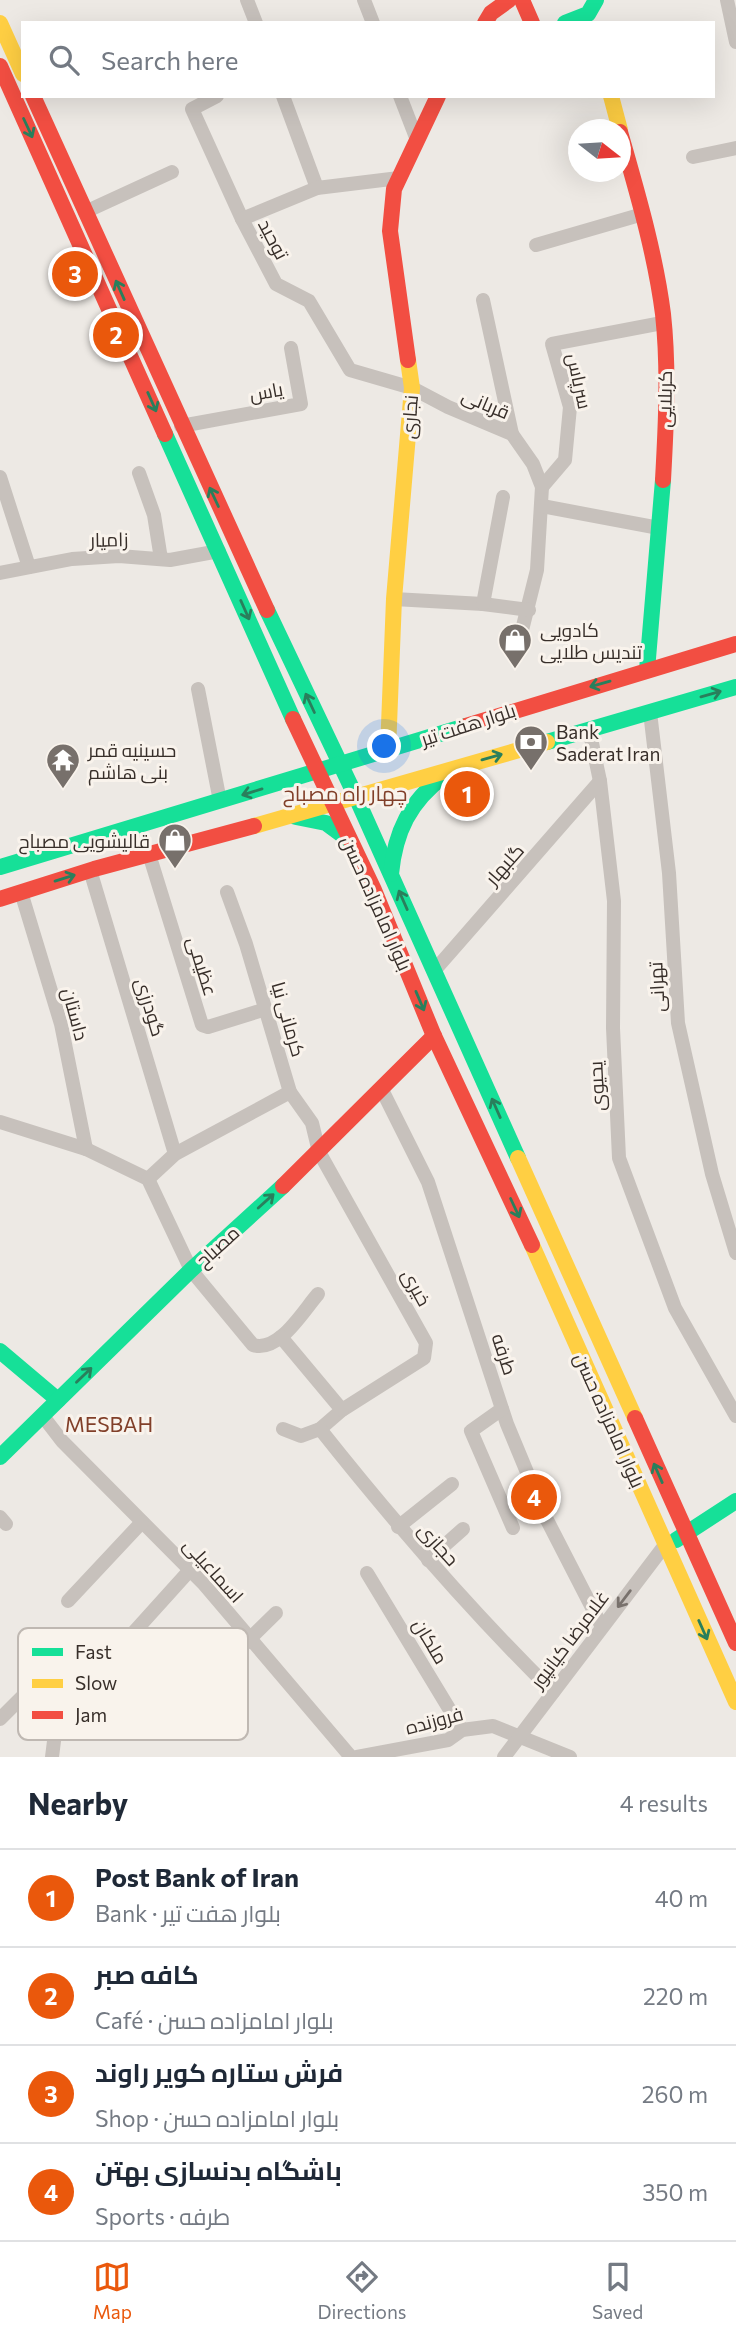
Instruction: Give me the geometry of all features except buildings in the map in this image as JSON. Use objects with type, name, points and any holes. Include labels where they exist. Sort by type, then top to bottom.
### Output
[{"type":"main road","points":[[486,21],[491,13],[509,0]]},
{"type":"main road","points":[[522,0],[531,21]]},
{"type":"main road","points":[[570,21],[592,12]]},
{"type":"main road","points":[[0,23],[21,70]]},
{"type":"main road","name":"بلوار امامزاده حسن","points":[[0,66],[144,364],[181,426],[356,797],[736,1643]]},
{"type":"main road","name":"بلوار امامزاده حسن","points":[[34,98],[85,212],[219,551],[331,806],[374,890],[435,1036],[548,1278],[736,1702]]},
{"type":"main road","name":"نجاری","points":[[388,750],[394,599],[412,388],[390,231],[394,190],[437,98]]},
{"type":"main road","name":"کربلایی","points":[[612,98],[617,119]]},
{"type":"main road","name":"کربلایی","points":[[631,171],[643,214],[665,344],[659,528],[647,670]]},
{"type":"main road","name":"بلوار هفت تیر","points":[[0,867],[736,644]]},
{"type":"main road","name":"بلوار هفت تیر","points":[[0,899],[90,870],[331,806],[736,687]]},
{"type":"main road","points":[[391,874],[392,849],[407,811],[418,795],[459,767]]},
{"type":"main road","points":[[291,816],[326,823],[349,840]]},
{"type":"main road","name":"مصباح","points":[[0,1457],[191,1270],[319,1152],[435,1036]]},
{"type":"main road","points":[[0,1351],[58,1400]]},
{"type":"main road","points":[[665,1545],[686,1535],[736,1501]]},
{"type":"street","points":[[247,0],[255,21]]},
{"type":"street","points":[[365,0],[372,21]]},
{"type":"street","points":[[727,0],[736,42]]},
{"type":"street","name":"توحید","points":[[213,98],[192,109],[242,219],[276,284],[309,301],[350,370],[412,388]]},
{"type":"street","points":[[284,98],[317,188]]},
{"type":"street","points":[[401,98],[417,140]]},
{"type":"street","points":[[693,157],[736,148]]},
{"type":"street","points":[[85,212],[172,172]]},
{"type":"street","points":[[242,219],[317,188],[399,178]]},
{"type":"street","points":[[536,245],[643,214]]},
{"type":"street","points":[[483,300],[512,434]]},
{"type":"street","name":"سرپاس","points":[[542,487],[565,460],[570,407],[552,344],[662,323]]},
{"type":"street","name":"یاس","points":[[181,426],[301,404],[290,348]]},
{"type":"street","name":"قربانی","points":[[412,388],[448,407],[512,434],[533,464],[542,487],[537,570],[516,653]]},
{"type":"street","points":[[139,473],[154,515],[161,559]]},
{"type":"street","points":[[0,477],[29,568]]},
{"type":"street","points":[[483,604],[503,497]]},
{"type":"street","points":[[542,506],[659,528]]},
{"type":"street","name":"زامیار","points":[[0,573],[72,559],[161,559],[219,551]]},
{"type":"street","points":[[394,599],[483,604],[529,610]]},
{"type":"street","points":[[198,689],[220,801]]},
{"type":"street","name":"تهرانی","points":[[650,712],[669,873],[678,1023],[712,1174],[736,1253]]},
{"type":"street","name":"یحیوی","points":[[589,729],[600,781],[614,901],[612,1028],[619,1158],[676,1308],[736,1416]]},
{"type":"street","name":"گلبهار","points":[[435,971],[600,781]]},
{"type":"street","name":"عظیمی","points":[[149,854],[202,1025],[208,1027],[266,1009]]},
{"type":"street","name":"گودرزی","points":[[90,870],[175,1154]]},
{"type":"street","name":"داستان","points":[[21,892],[61,1024],[86,1149]]},
{"type":"street","name":"کرمانی نیا","points":[[226,892],[266,1009],[290,1092],[312,1123],[319,1152]]},
{"type":"street","name":"طرفه","points":[[381,1088],[428,1182],[502,1409],[546,1517],[602,1627]]},
{"type":"street","points":[[148,1179],[175,1154],[290,1092]]},
{"type":"street","points":[[0,1122],[86,1149],[148,1179],[191,1270],[253,1345],[269,1346],[281,1337],[317,1294]]},
{"type":"street","name":"خیری","points":[[319,1152],[426,1343],[424,1358],[342,1410]]},
{"type":"street","points":[[281,1337],[342,1410],[320,1429],[301,1436],[282,1429]]},
{"type":"street","points":[[502,1409],[471,1431],[513,1528]]},
{"type":"street","name":"اسماعیلی","points":[[42,1416],[62,1441],[190,1570],[240,1628]]},
{"type":"street","name":"حجازی","points":[[320,1429],[398,1527],[489,1629],[553,1692]]},
{"type":"street","points":[[398,1527],[452,1484]]},
{"type":"street","points":[[68,1601],[142,1522]]},
{"type":"street","points":[[428,1560],[463,1529]]},
{"type":"street","name":"غلامرضا کیانپور","points":[[504,1757],[665,1545]]},
{"type":"street","points":[[138,1628],[190,1570]]},
{"type":"street","name":"ملکان","points":[[367,1573],[462,1730]]},
{"type":"street","points":[[250,1639],[276,1613]]},
{"type":"street","name":"اسماعیلی","points":[[248,1637],[351,1757]]},
{"type":"street","points":[[0,1719],[18,1701]]},
{"type":"street","name":"فروزنده","points":[[357,1757],[448,1740],[462,1730],[494,1726],[570,1757]]},
{"type":"traffic: fast","points":[[570,21],[588,14],[596,0]]},
{"type":"traffic: fast","points":[[165,434],[293,719]]},
{"type":"traffic: fast","points":[[647,670],[663,480]]},
{"type":"traffic: fast","points":[[267,610],[356,797],[518,1158]]},
{"type":"traffic: fast","points":[[547,742],[736,687]]},
{"type":"traffic: fast","points":[[0,867],[466,726]]},
{"type":"traffic: fast","points":[[391,874],[396,844],[406,819],[422,796],[444,776]]},
{"type":"traffic: fast","points":[[296,817],[326,823],[349,840]]},
{"type":"traffic: fast","points":[[0,1457],[191,1270],[283,1186]]},
{"type":"traffic: fast","points":[[0,1351],[58,1400]]},
{"type":"traffic: fast","points":[[676,1540],[736,1501]]},
{"type":"traffic: slow","points":[[0,23],[21,70]]},
{"type":"traffic: slow","points":[[612,98],[617,119]]},
{"type":"traffic: slow","points":[[388,750],[394,599],[412,388],[408,360]]},
{"type":"traffic: slow","points":[[254,826],[547,742]]},
{"type":"traffic: slow","points":[[518,1158],[635,1418]]},
{"type":"traffic: slow","points":[[532,1245],[736,1702]]},
{"type":"traffic: jam","points":[[486,21],[491,13],[509,0]]},
{"type":"traffic: jam","points":[[522,0],[531,21]]},
{"type":"traffic: jam","points":[[0,66],[165,434]]},
{"type":"traffic: jam","points":[[34,98],[267,610]]},
{"type":"traffic: jam","points":[[408,360],[390,231],[394,189],[437,98]]},
{"type":"traffic: jam","points":[[631,171],[650,245],[663,314],[666,376],[663,480]]},
{"type":"traffic: jam","points":[[466,726],[736,644]]},
{"type":"traffic: jam","points":[[293,719],[374,890],[434,1036],[532,1245]]},
{"type":"traffic: jam","points":[[0,899],[94,869],[254,826]]},
{"type":"traffic: jam","points":[[283,1186],[434,1036]]},
{"type":"traffic: jam","points":[[635,1418],[736,1643]]},
{"type":"place","name":"فرش ستاره کویر راوند","points":[[75,274]]},
{"type":"place","name":"کافه صبر","points":[[116,335]]},
{"type":"place","name":"کادویی تندیس طلایی","points":[[515,670]]},
{"type":"place","name":"Bank Saderat Iran","points":[[531,772]]},
{"type":"place","name":"حسینیه قمر بنی هاشم","points":[[63,790]]},
{"type":"place","name":"Post Bank of Iran","points":[[467,794]]},
{"type":"place","name":"قالیشویی مصباح","points":[[175,870]]},
{"type":"place","name":"باشگاه بدنسازی بهتن","points":[[534,1497]]},
{"type":"district","name":"چهار راه مصباح","points":[[345,792]]},
{"type":"district","name":"MESBAH","points":[[109,1423]]}]
